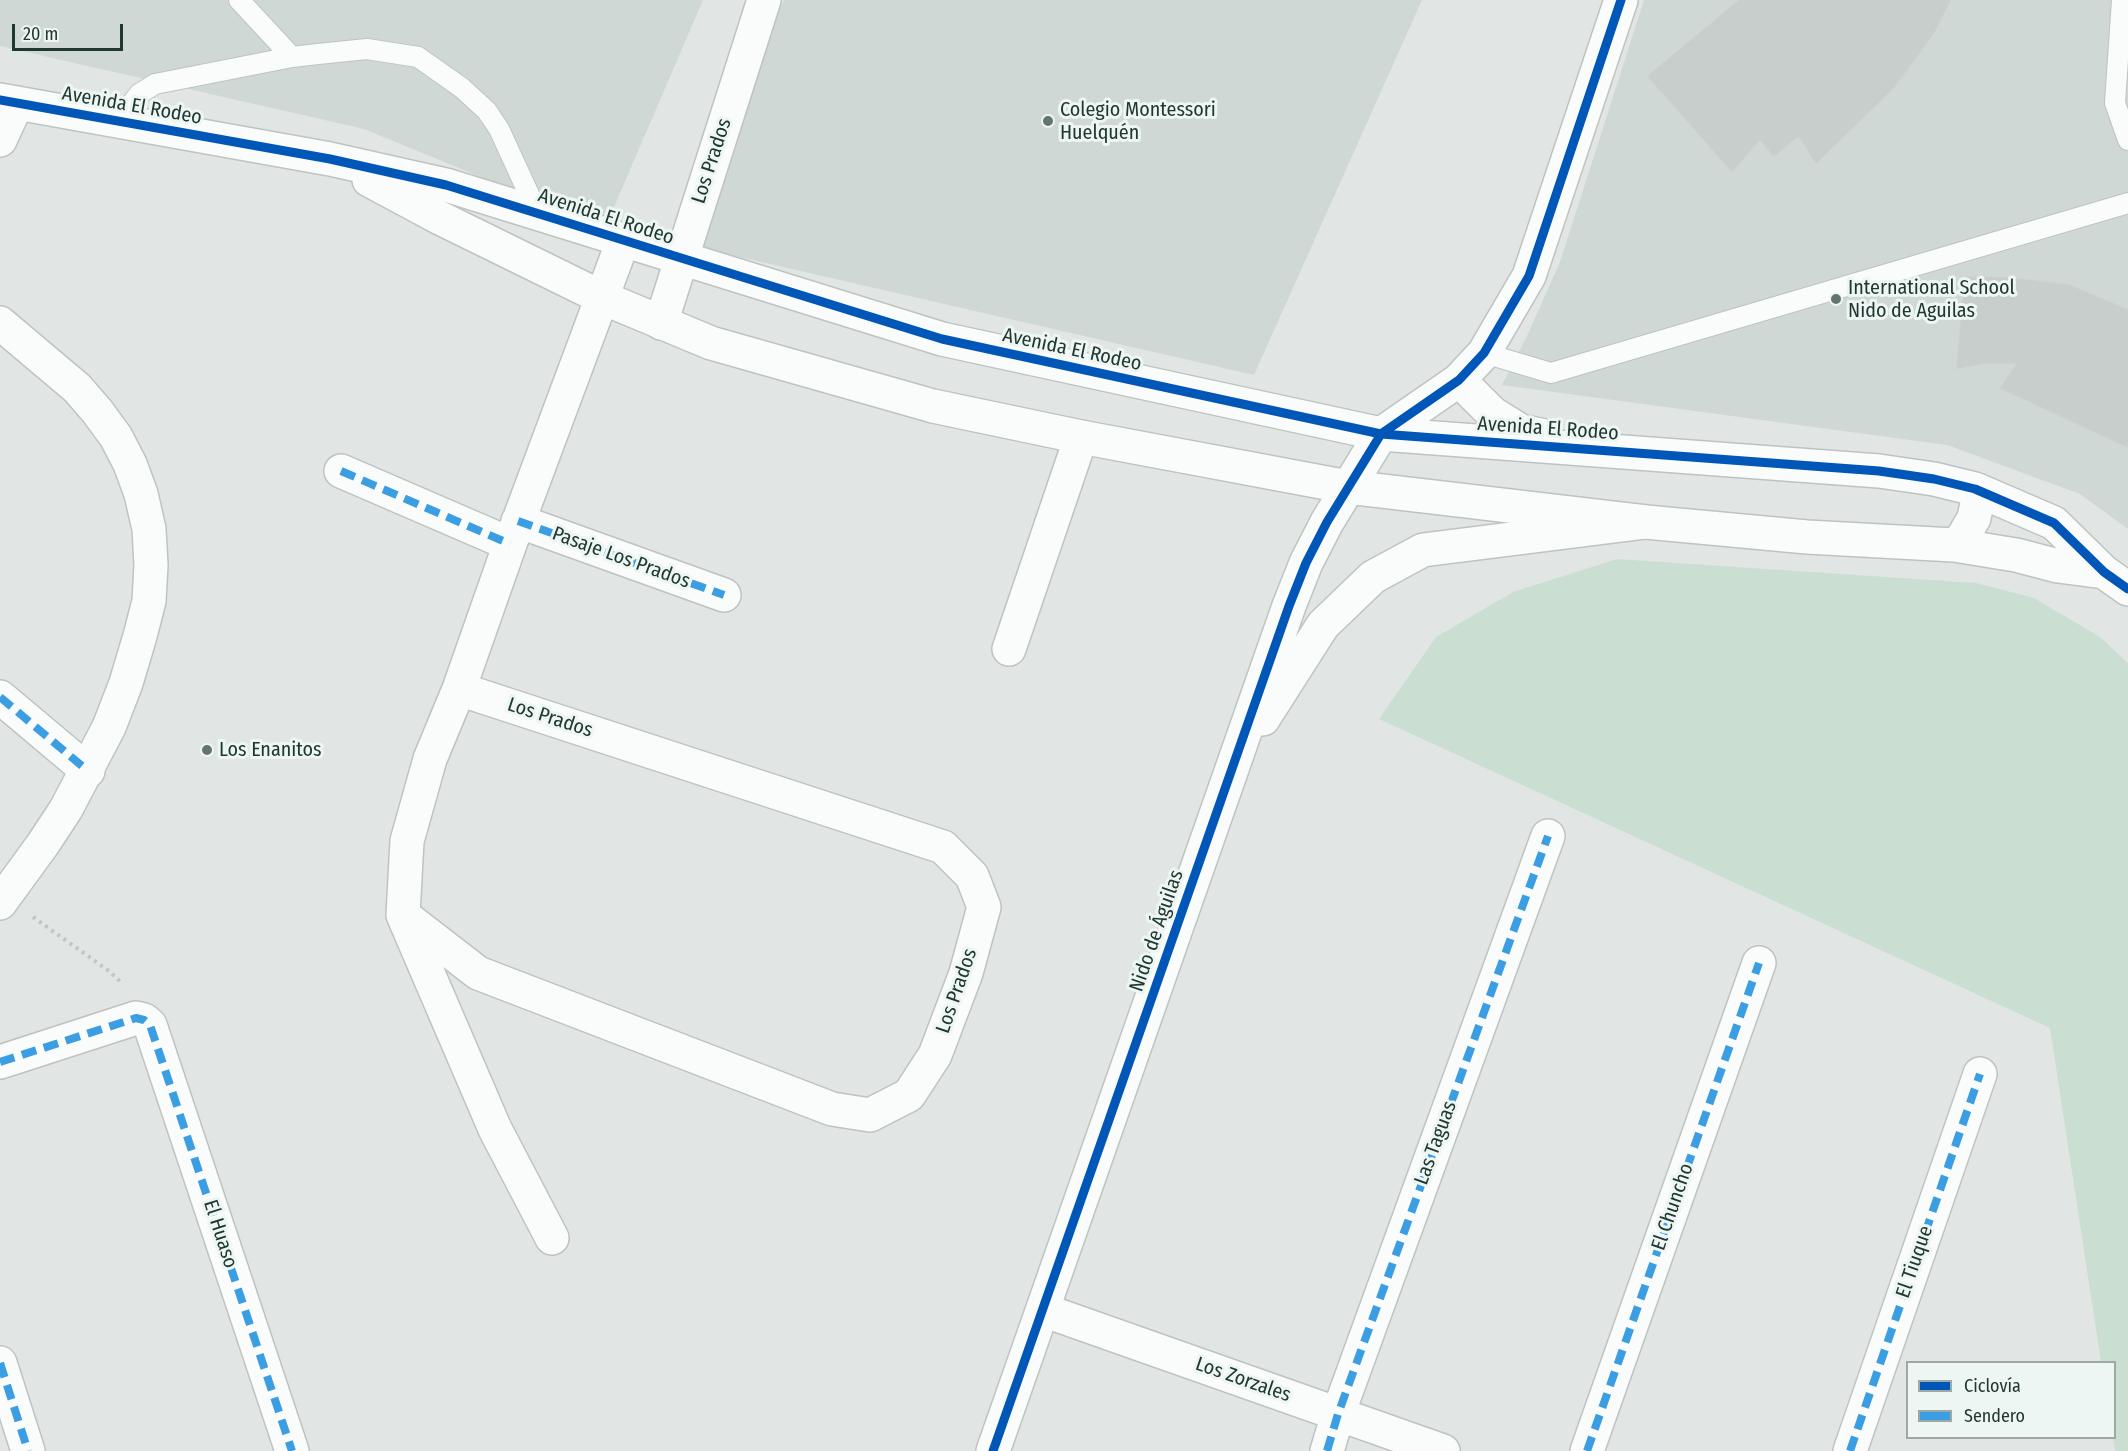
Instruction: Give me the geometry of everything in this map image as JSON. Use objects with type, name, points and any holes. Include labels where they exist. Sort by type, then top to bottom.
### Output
[{"type":"street","name":"Los Prados","points":[[661,323],[764,0]]},
{"type":"street","points":[[1381,434],[1459,380],[1484,353],[1529,276],[1620,0]]},
{"type":"street","name":"Avenida El Rodeo","points":[[9,101],[330,159],[446,185],[942,339],[1381,434],[1879,471],[1974,489],[2054,523],[2116,581]]},
{"type":"street","points":[[0,140],[9,101]]},
{"type":"street","name":"Avenida El Rodeo","points":[[330,159],[438,217],[603,298],[661,323],[711,343],[933,406],[1081,437],[1348,487],[1646,522],[1807,537],[1954,545],[2016,555],[2116,581]]},
{"type":"street","points":[[552,1238],[495,1129],[403,915],[407,841],[429,759],[459,689],[514,532],[623,241]]},
{"type":"street","points":[[0,323],[77,388],[98,411],[116,437],[130,464],[141,494],[149,529],[151,565],[149,601],[140,636],[109,728],[61,818],[3,899]]},
{"type":"street","points":[[1459,380],[1492,413],[1521,431],[1608,451]]},
{"type":"street","name":"Nido de Águilas","points":[[993,1451],[1289,606],[1306,563],[1327,522],[1381,434]]},
{"type":"street","points":[[1009,649],[1081,437]]},
{"type":"street","name":"Pasaje Los Prados","points":[[341,471],[514,532],[724,595]]},
{"type":"street","points":[[1954,545],[1963,537],[1974,518],[1977,504],[1974,489]]},
{"type":"street","points":[[1233,766],[1323,625],[1373,577],[1422,550],[1646,522]]},
{"type":"street","name":"Los Prados","points":[[403,915],[478,973],[832,1109],[870,1115],[909,1095],[935,1055],[966,973],[984,907],[972,876],[943,848],[459,689]]},
{"type":"street","points":[[0,697],[88,771]]},
{"type":"street","name":"Las Taguas","points":[[1327,1451],[1338,1413],[1548,836]]},
{"type":"street","name":"El Chuncho","points":[[1587,1451],[1759,963]]},
{"type":"street","points":[[0,1062],[129,1020],[136,1018],[144,1020]]},
{"type":"street","name":"El Huaso","points":[[144,1020],[153,1031],[292,1451]]},
{"type":"street","name":"El Tiuque","points":[[1850,1451],[1980,1074]]},
{"type":"street","name":"Los Zorzales","points":[[1044,1310],[1443,1451]]},
{"type":"street","points":[[0,1363],[28,1451]]},
{"type":"lane","points":[[239,0],[292,57]]},
{"type":"lane","points":[[2122,0],[2115,103],[2128,140]]},
{"type":"lane","points":[[118,122],[139,94],[155,84],[292,57],[367,49],[418,57],[462,88],[487,111],[499,129],[538,214]]},
{"type":"lane","points":[[1484,353],[1551,373],[2128,203]]},
{"type":"path","points":[[3,899],[109,970],[138,999],[144,1020]]},
{"type":"shaded area","points":[[0,0],[703,0],[605,228],[364,129],[0,46]]},
{"type":"shaded area","name":"Colegio Montessori Huelquén","points":[[784,0],[1422,0],[1254,375],[674,242]]},
{"type":"shaded area","name":"International School Nido de Aguilas","points":[[1644,0],[2128,0],[2128,529],[2080,494],[1947,445],[1502,385],[1560,262]]},
{"type":"green space","points":[[1617,559],[1976,583],[2034,598],[2100,637],[2128,663],[2128,1451],[2115,1451],[2113,1439],[2116,1439],[2116,1361],[2101,1361],[2050,1028],[1379,719],[1436,637],[1513,592]]},
{"type":"building","points":[[1740,0],[1950,0],[1934,32],[1894,87],[1816,163],[1799,135],[1774,156],[1760,139],[1732,171],[1648,76]]},
{"type":"building","points":[[1965,277],[2008,278],[2068,285],[2128,310],[2128,447],[2001,388],[2018,363],[1985,363],[1957,368]]},
{"type":"marked path","points":[[341,471],[510,544]]},
{"type":"marked path","points":[[518,521],[724,595]]},
{"type":"marked path","points":[[0,697],[88,771]]},
{"type":"marked path","points":[[1327,1451],[1338,1414],[1548,836]]},
{"type":"marked path","points":[[1587,1451],[1759,963]]},
{"type":"marked path","points":[[0,1062],[136,1018],[150,1025],[292,1451]]},
{"type":"marked path","points":[[1850,1451],[1980,1074]]},
{"type":"marked path","points":[[0,1363],[28,1451]]},
{"type":"cycle path","points":[[993,1451],[1306,563],[1327,522],[1381,434],[1459,380],[1484,353],[1529,276],[1621,0]]},
{"type":"cycle path","points":[[0,100],[330,159],[446,185],[942,339],[1381,434],[1879,471],[1934,479],[1975,489],[2054,523],[2104,572],[2128,589]]},
{"type":"place","name":"Colegio Montessori Huelquén","points":[[1048,121]]},
{"type":"place","name":"International School Nido de Aguilas","points":[[1836,299]]},
{"type":"place","name":"Los Enanitos","points":[[207,750]]}]
